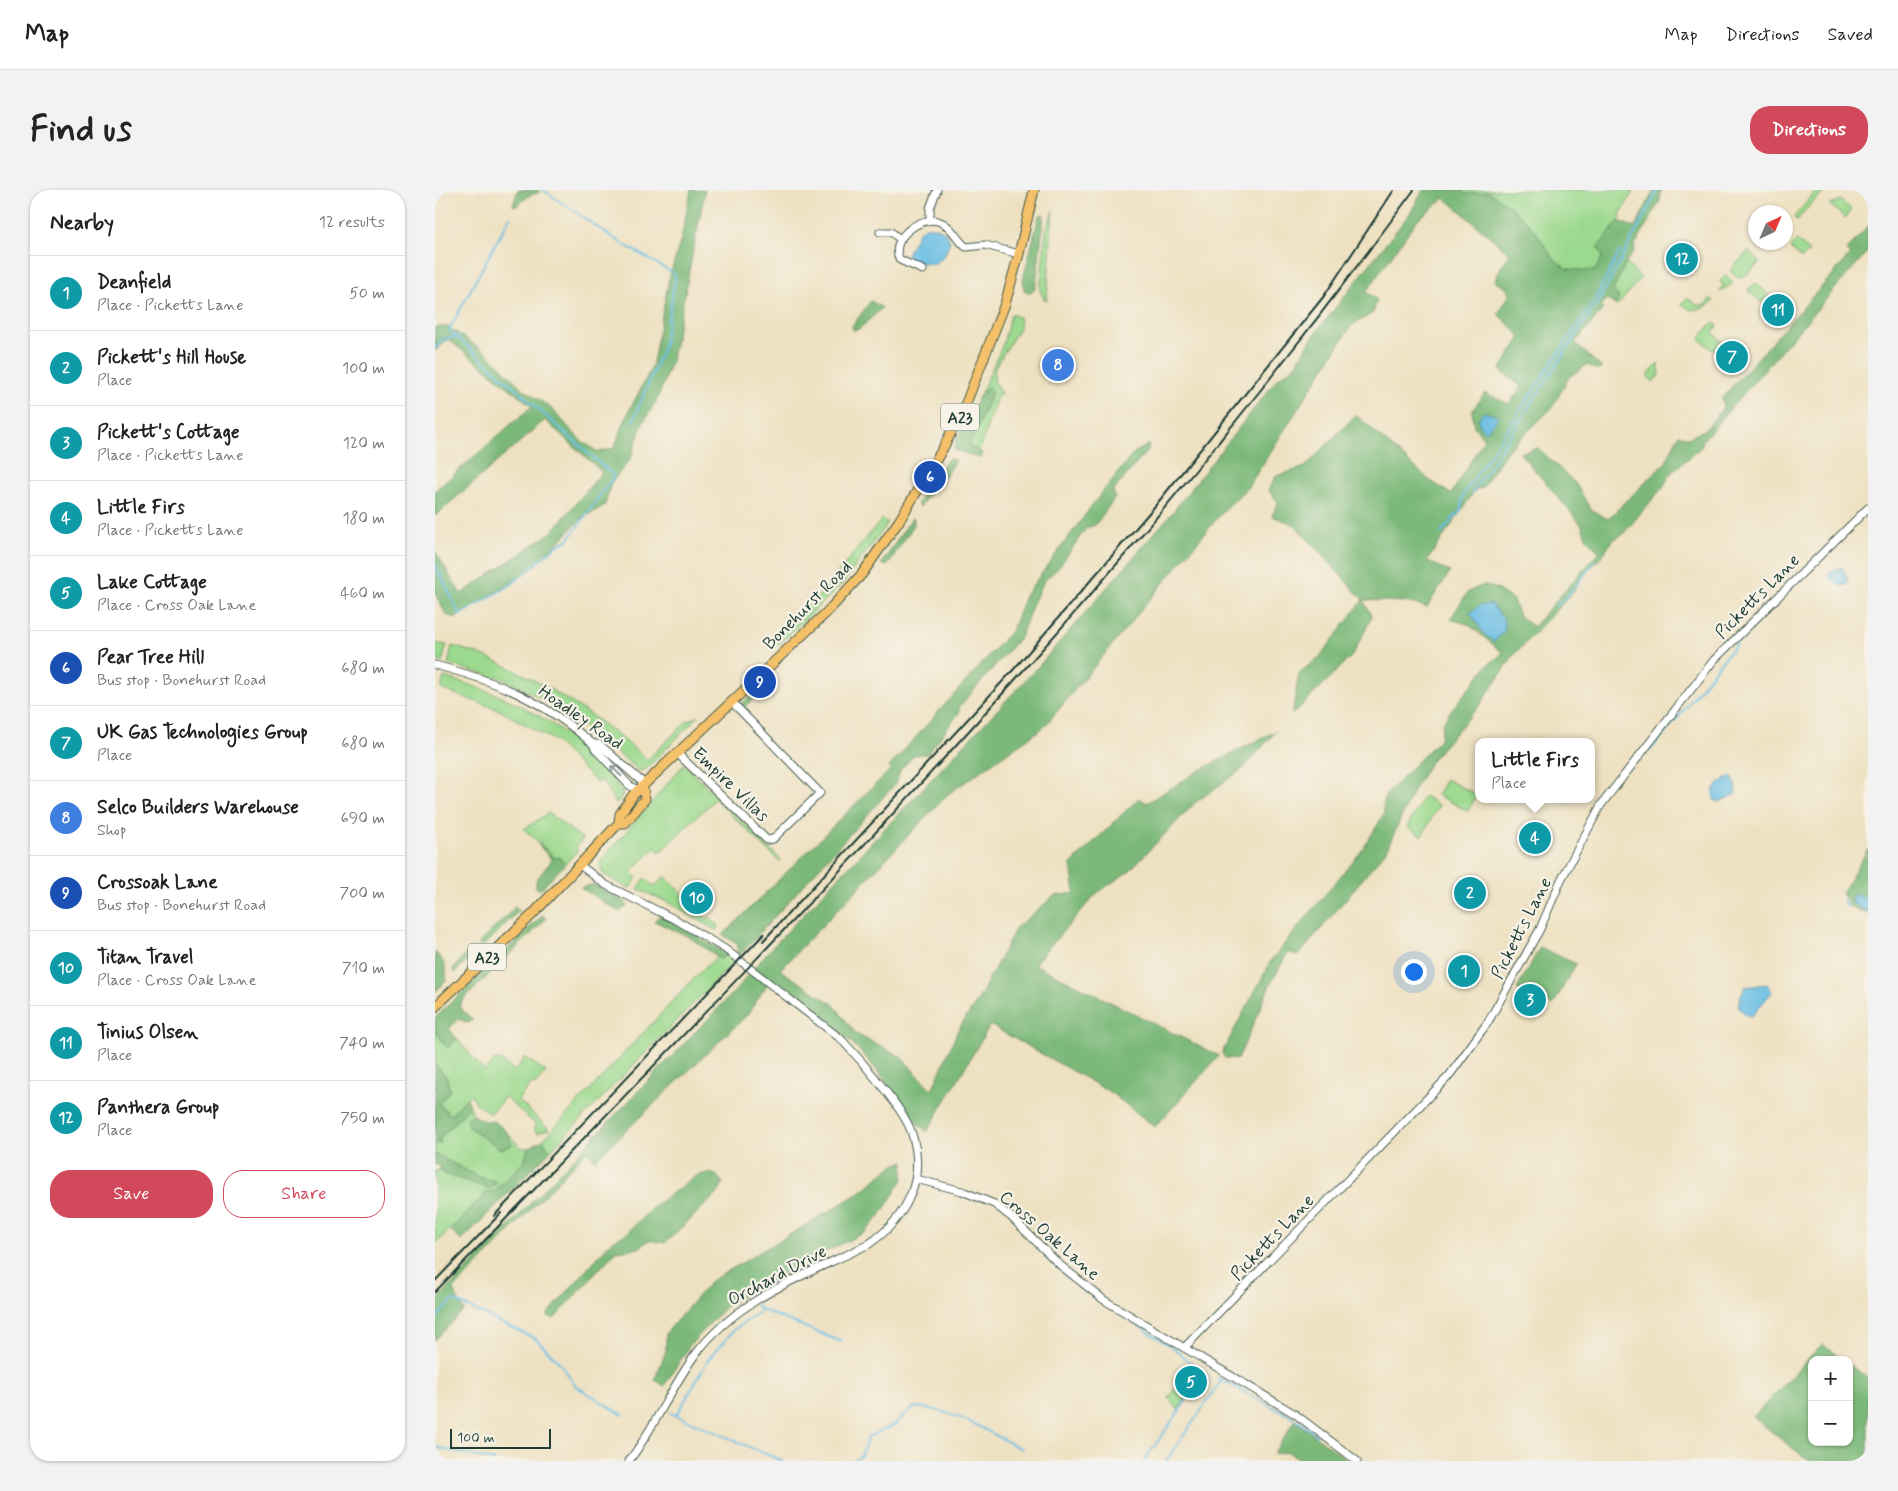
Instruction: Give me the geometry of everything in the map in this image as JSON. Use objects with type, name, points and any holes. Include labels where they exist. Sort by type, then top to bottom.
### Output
[{"type":"main road","name":"Bonehurst Road","points":[[435,1007],[581,866],[619,823],[620,814],[630,800],[731,701],[827,612],[862,574],[899,521],[946,445],[964,408],[1005,304],[1034,190]]},
{"type":"street","points":[[930,220],[930,208],[937,190]]},
{"type":"street","points":[[923,270],[900,260],[898,253],[900,239],[913,227],[930,220],[939,222],[953,230],[965,247],[985,245],[1019,254]]},
{"type":"street","points":[[880,232],[891,232],[900,239]]},
{"type":"street","name":"Picketts Lane","points":[[1184,1348],[1449,1076],[1493,1015],[1540,929],[1561,880],[1601,805],[1714,660],[1868,508]]},
{"type":"street","name":"Hoadley Road","points":[[435,665],[482,678],[537,702],[567,721],[593,744],[599,744],[641,781],[643,788]]},
{"type":"street","name":"Empire Villas","points":[[678,754],[767,840],[773,839],[820,793],[731,701]]},
{"type":"street","points":[[581,866],[606,885],[678,921],[717,944],[841,1039],[869,1071],[911,1130],[917,1156],[916,1179]]},
{"type":"street","name":"Cross Oak Lane","points":[[916,1179],[962,1191],[994,1204],[1081,1284],[1104,1300],[1295,1414],[1329,1437],[1357,1461]]},
{"type":"street","name":"Orchard Drive","points":[[629,1461],[695,1355],[724,1322],[746,1305],[869,1244],[884,1234],[907,1206],[916,1179]]},
{"type":"green space","points":[[518,190],[540,190],[516,206],[513,205]]},
{"type":"green space","points":[[691,190],[705,190],[672,359],[658,398],[642,425],[630,460],[611,483],[605,505],[580,520],[532,569],[456,618],[446,615],[435,593],[435,551],[461,594],[552,532],[602,472],[545,420],[435,516],[435,491],[532,406],[448,339],[435,351],[435,327],[448,327],[488,354],[522,388],[551,408],[580,440],[598,452],[614,448],[630,409],[652,367],[669,279],[681,239]]},
{"type":"green space","points":[[1423,190],[1461,190],[1465,194],[1488,192],[1513,208],[1536,232],[1552,257],[1566,269],[1595,271],[1603,256],[1598,247],[1619,221],[1635,228],[1654,190],[1661,190],[1660,201],[1635,245],[1634,252],[1626,263],[1613,290],[1619,298],[1615,305],[1607,299],[1601,306],[1603,309],[1575,343],[1602,368],[1598,370],[1587,365],[1569,377],[1552,408],[1507,451],[1482,488],[1476,489],[1427,561],[1450,572],[1427,607],[1405,602],[1363,600],[1294,524],[1272,516],[1278,502],[1268,490],[1276,476],[1305,467],[1356,415],[1429,480],[1451,494],[1484,439],[1474,426],[1472,411],[1485,393],[1509,404],[1522,387],[1500,370],[1521,337],[1498,314],[1510,294],[1506,288],[1495,281],[1501,267],[1510,254],[1445,198],[1417,220],[1366,292],[1377,300],[1373,313],[1351,326],[1248,487],[1224,510],[1044,727],[948,794],[780,970],[834,1005],[856,1034],[900,1056],[932,1090],[959,1028],[979,998],[1016,928],[1054,896],[1075,893],[1071,864],[1139,798],[1147,803],[1200,770],[1276,731],[1245,767],[1196,802],[1129,871],[1097,893],[1034,964],[1219,1056],[1155,1127],[1110,1092],[990,1025],[927,1132],[903,1107],[876,1070],[847,1038],[770,980],[748,1014],[595,1160],[587,1151],[453,1290],[464,1310],[435,1340],[435,1302],[735,991],[766,954],[1037,668],[1172,513],[1278,378],[1294,367],[1314,335],[1411,212]]},
{"type":"green space","points":[[1461,190],[1634,190],[1620,215],[1622,217],[1599,247],[1603,256],[1595,271],[1566,269],[1552,257],[1536,232],[1488,192],[1465,194]]},
{"type":"green space","points":[[1817,190],[1831,190],[1816,199],[1797,221],[1794,217]]},
{"type":"green space","points":[[1840,200],[1852,210],[1845,218],[1830,205]]},
{"type":"green space","points":[[1053,210],[1047,300],[1044,299],[1040,290],[1046,231]]},
{"type":"green space","points":[[1043,214],[1036,284],[1033,291],[1029,293],[1024,290],[1023,280],[1039,216]]},
{"type":"green space","points":[[1868,226],[1868,251],[1703,440],[1701,447],[1671,473],[1663,487],[1623,534],[1613,540],[1602,556],[1583,576],[1574,591],[1513,656],[1480,705],[1433,758],[1414,789],[1386,851],[1298,956],[1288,952],[1271,983],[1238,1059],[1225,1058],[1222,1053],[1272,959],[1363,849],[1384,814],[1383,808],[1386,794],[1440,739],[1443,723],[1453,708],[1487,666],[1503,653],[1468,624],[1450,619],[1468,592],[1484,585],[1497,589],[1513,600],[1519,616],[1533,627],[1599,552],[1587,539],[1581,524],[1520,453],[1538,448],[1576,484],[1591,510],[1608,519],[1666,462],[1679,434],[1689,438],[1706,429],[1723,408],[1722,398],[1850,255],[1847,250]]},
{"type":"green space","points":[[1797,240],[1809,251],[1802,259],[1792,250],[1793,245]]},
{"type":"green space","points":[[1748,251],[1760,262],[1747,275],[1738,278],[1730,271]]},
{"type":"green space","points":[[1626,263],[1641,278],[1617,306],[1615,305],[1619,298],[1613,290]]},
{"type":"green space","points":[[1726,275],[1733,283],[1720,292],[1723,285],[1720,281]]},
{"type":"green space","points":[[1756,283],[1769,295],[1762,303],[1747,290]]},
{"type":"green space","points":[[1687,298],[1697,305],[1705,305],[1711,298],[1714,301],[1704,308],[1691,310],[1682,304]]},
{"type":"green space","points":[[871,301],[882,308],[859,329],[853,330],[852,326]]},
{"type":"green space","points":[[1011,314],[1019,317],[1020,327],[995,367],[994,381],[1002,395],[998,394],[979,451],[969,446],[992,392],[981,393],[1003,344]]},
{"type":"green space","points":[[1713,322],[1718,326],[1713,332],[1722,341],[1713,351],[1699,338]]},
{"type":"green space","points":[[1658,364],[1660,374],[1653,382],[1647,376]]},
{"type":"green space","points":[[988,388],[992,392],[969,446],[982,453],[980,458],[955,450],[956,439],[981,393]]},
{"type":"green space","points":[[1149,444],[1148,450],[1113,491],[1115,498],[1095,525],[1086,528],[1060,566],[1044,581],[1033,603],[1021,636],[959,707],[959,713],[927,754],[914,755],[900,770],[897,782],[740,955],[737,952],[738,945],[723,935],[890,770],[889,767],[1012,630],[1025,596],[1100,495],[1134,453]]},
{"type":"green space","points":[[949,458],[956,461],[935,491],[931,491],[920,507],[917,504]]},
{"type":"green space","points":[[912,518],[914,519],[914,525],[887,566],[881,564]]},
{"type":"green space","points":[[882,519],[888,523],[842,584],[778,645],[772,643],[821,593]]},
{"type":"green space","points":[[1363,600],[1372,617],[1352,656],[1292,715],[1299,673],[1319,658]]},
{"type":"green space","points":[[435,643],[447,645],[442,662],[435,660]]},
{"type":"green space","points":[[452,646],[476,653],[502,664],[555,692],[606,726],[647,760],[687,721],[699,716],[645,770],[639,771],[590,731],[535,695],[496,676],[494,682],[488,675],[448,664]]},
{"type":"green space","points":[[444,677],[496,695],[543,718],[585,750],[622,791],[622,796],[616,804],[602,780],[597,783],[555,741],[499,710],[441,689]]},
{"type":"green space","points":[[762,686],[764,688],[743,709],[740,705]]},
{"type":"green space","points":[[684,764],[781,860],[780,862],[715,799],[660,852],[655,848],[631,871],[637,877],[632,886],[628,888],[603,874],[600,862]]},
{"type":"green space","points":[[1446,779],[1475,794],[1475,799],[1468,811],[1437,795]]},
{"type":"green space","points":[[1424,796],[1439,805],[1422,836],[1407,827]]},
{"type":"green space","points":[[548,813],[583,839],[576,848],[578,850],[565,864],[559,857],[555,858],[524,829]]},
{"type":"green space","points":[[537,843],[554,858],[558,857],[565,864],[541,889],[536,888],[536,880],[552,860]]},
{"type":"green space","points":[[1868,849],[1868,914],[1851,907],[1842,893]]},
{"type":"green space","points":[[665,876],[707,919],[710,917],[719,926],[716,930],[667,902],[638,889],[645,878],[654,887]]},
{"type":"green space","points":[[593,884],[625,902],[627,906],[620,912],[581,888]]},
{"type":"green space","points":[[515,907],[519,911],[483,946],[478,944]]},
{"type":"green space","points":[[543,915],[546,919],[462,1001],[459,1007],[473,1020],[468,1023],[458,1019],[449,1029],[457,1039],[449,1047],[446,1046],[435,1030],[435,1018]]},
{"type":"green space","points":[[659,916],[670,920],[727,954],[721,959],[689,937],[654,921]]},
{"type":"green space","points":[[1540,947],[1576,964],[1553,1005],[1517,989]]},
{"type":"green space","points":[[471,948],[478,951],[454,973],[453,969]]},
{"type":"green space","points":[[435,952],[441,958],[444,965],[446,981],[435,992]]},
{"type":"green space","points":[[727,954],[735,961],[550,1151],[543,1140],[701,971],[717,957],[721,959]]},
{"type":"green space","points":[[435,1030],[446,1046],[449,1047],[457,1039],[484,1071],[494,1061],[500,1060],[515,1071],[525,1057],[546,1072],[535,1085],[532,1083],[518,1100],[549,1129],[538,1133],[534,1130],[535,1124],[505,1097],[490,1114],[476,1103],[471,1094],[450,1115],[439,1103],[447,1078],[435,1064]]},
{"type":"green space","points":[[435,1064],[447,1078],[450,1091],[439,1103],[450,1115],[467,1098],[470,1107],[441,1136],[440,1144],[435,1142]]},
{"type":"green space","points":[[470,1107],[473,1115],[467,1119],[468,1126],[500,1149],[511,1145],[506,1131],[520,1147],[528,1148],[525,1161],[493,1192],[487,1192],[435,1245],[435,1171],[440,1170],[445,1174],[490,1189],[495,1181],[479,1177],[435,1154],[435,1142],[440,1144],[441,1137]]},
{"type":"green space","points":[[473,1115],[486,1122],[494,1121],[506,1131],[512,1145],[500,1149],[468,1126],[467,1119]]},
{"type":"green space","points":[[543,1140],[550,1151],[461,1241],[451,1230],[487,1192],[493,1192],[525,1161],[528,1148]]},
{"type":"green space","points":[[435,1154],[479,1177],[496,1181],[496,1184],[490,1189],[445,1174],[440,1170],[440,1165],[435,1165]]},
{"type":"green space","points":[[904,1161],[903,1179],[879,1217],[865,1232],[766,1282],[726,1306],[690,1345],[664,1386],[655,1379],[666,1351],[666,1333],[711,1281],[859,1193],[892,1166]]},
{"type":"green space","points":[[708,1173],[716,1175],[723,1183],[718,1193],[665,1243],[649,1240],[639,1248],[616,1251],[554,1319],[547,1315],[611,1242],[626,1234],[653,1207],[696,1176]]},
{"type":"green space","points":[[1822,1344],[1838,1356],[1811,1356]]},
{"type":"green space","points":[[1808,1359],[1808,1446],[1853,1446],[1853,1367],[1868,1378],[1868,1461],[1809,1461],[1753,1417]]},
{"type":"green space","points":[[1189,1368],[1201,1377],[1178,1410],[1169,1398]],"holes":[[[1191,1374],[1198,1379],[1190,1390],[1184,1385]]]},
{"type":"green space","points":[[1295,1421],[1345,1458],[1343,1461],[1304,1461],[1288,1452],[1273,1454]]},
{"type":"water","points":[[926,227],[934,227],[941,230],[950,241],[945,255],[934,264],[914,262],[908,258],[907,254],[919,231]]},
{"type":"water","points":[[1483,412],[1499,416],[1486,432],[1480,426],[1478,420]]},
{"type":"water","points":[[1842,567],[1848,578],[1847,585],[1840,586],[1828,576],[1831,572]]},
{"type":"water","points":[[1491,604],[1503,618],[1505,630],[1494,642],[1484,634],[1470,613],[1480,605]]},
{"type":"water","points":[[1728,777],[1732,777],[1737,787],[1735,795],[1718,802],[1714,800],[1714,788]]},
{"type":"water","points":[[1853,894],[1868,899],[1868,913],[1851,902]]},
{"type":"water","points":[[1767,984],[1772,992],[1752,1016],[1746,1015],[1738,1007],[1745,987]]},
{"type":"waterway","points":[[543,190],[618,241],[676,275],[663,348],[633,421]]},
{"type":"waterway","points":[[1472,493],[1599,301],[1658,190]]},
{"type":"waterway","points":[[435,564],[460,615],[512,584],[559,544],[568,540],[614,476],[449,330],[510,217]]},
{"type":"waterway","points":[[1441,533],[1461,510],[1463,495],[1595,299],[1620,251]]},
{"type":"waterway","points":[[435,348],[443,339],[456,337]]},
{"type":"waterway","points":[[1556,606],[1571,592],[1595,561]]},
{"type":"waterway","points":[[1649,751],[1739,641]]},
{"type":"waterway","points":[[1843,900],[1848,907]]},
{"type":"waterway","points":[[1049,1260],[1080,1288],[1172,1347],[1195,1366]]},
{"type":"waterway","points":[[745,1295],[780,1278]]},
{"type":"waterway","points":[[435,1319],[453,1300],[536,1339],[560,1363],[576,1386],[623,1415]]},
{"type":"waterway","points":[[756,1305],[762,1310]]},
{"type":"waterway","points":[[677,1414],[710,1357],[735,1329],[762,1310],[842,1342]]},
{"type":"waterway","points":[[1144,1461],[1205,1374],[1208,1375]]},
{"type":"waterway","points":[[1218,1378],[1294,1418],[1317,1435]]},
{"type":"waterway","points":[[1166,1461],[1222,1380]]},
{"type":"waterway","points":[[853,1461],[861,1456],[868,1437],[894,1425],[914,1407],[943,1412],[970,1422],[1022,1449]]},
{"type":"waterway","points":[[671,1413],[782,1461]]},
{"type":"waterway","points":[[435,1447],[495,1461]]},
{"type":"railway","points":[[763,941],[1014,669],[1155,506],[1324,296],[1394,190]]},
{"type":"railway","points":[[435,1292],[804,908],[950,752],[1073,615],[1174,497],[1272,376],[1414,190]]},
{"type":"railway","points":[[494,1216],[764,934]]},
{"type":"railway","points":[[435,1281],[501,1213]]},
{"type":"place","name":"Panthera Group","points":[[1682,259]]},
{"type":"place","name":"Tinius Olsen","points":[[1778,310]]},
{"type":"place","name":"UK Gas Technologies Group","points":[[1732,357]]},
{"type":"place","name":"Selco Builders Warehouse","points":[[1058,365]]},
{"type":"place","name":"Pear Tree Hill","points":[[930,477]]},
{"type":"place","name":"Crossoak Lane","points":[[760,682]]},
{"type":"place","name":"Little Firs","points":[[1535,838]]},
{"type":"place","name":"Pickett's Hill House","points":[[1470,893]]},
{"type":"place","name":"Titan Travel","points":[[697,898]]},
{"type":"place","name":"Deanfield","points":[[1464,971]]},
{"type":"place","name":"Pickett's Cottage","points":[[1530,1000]]},
{"type":"place","name":"Lake Cottage","points":[[1191,1382]]}]
